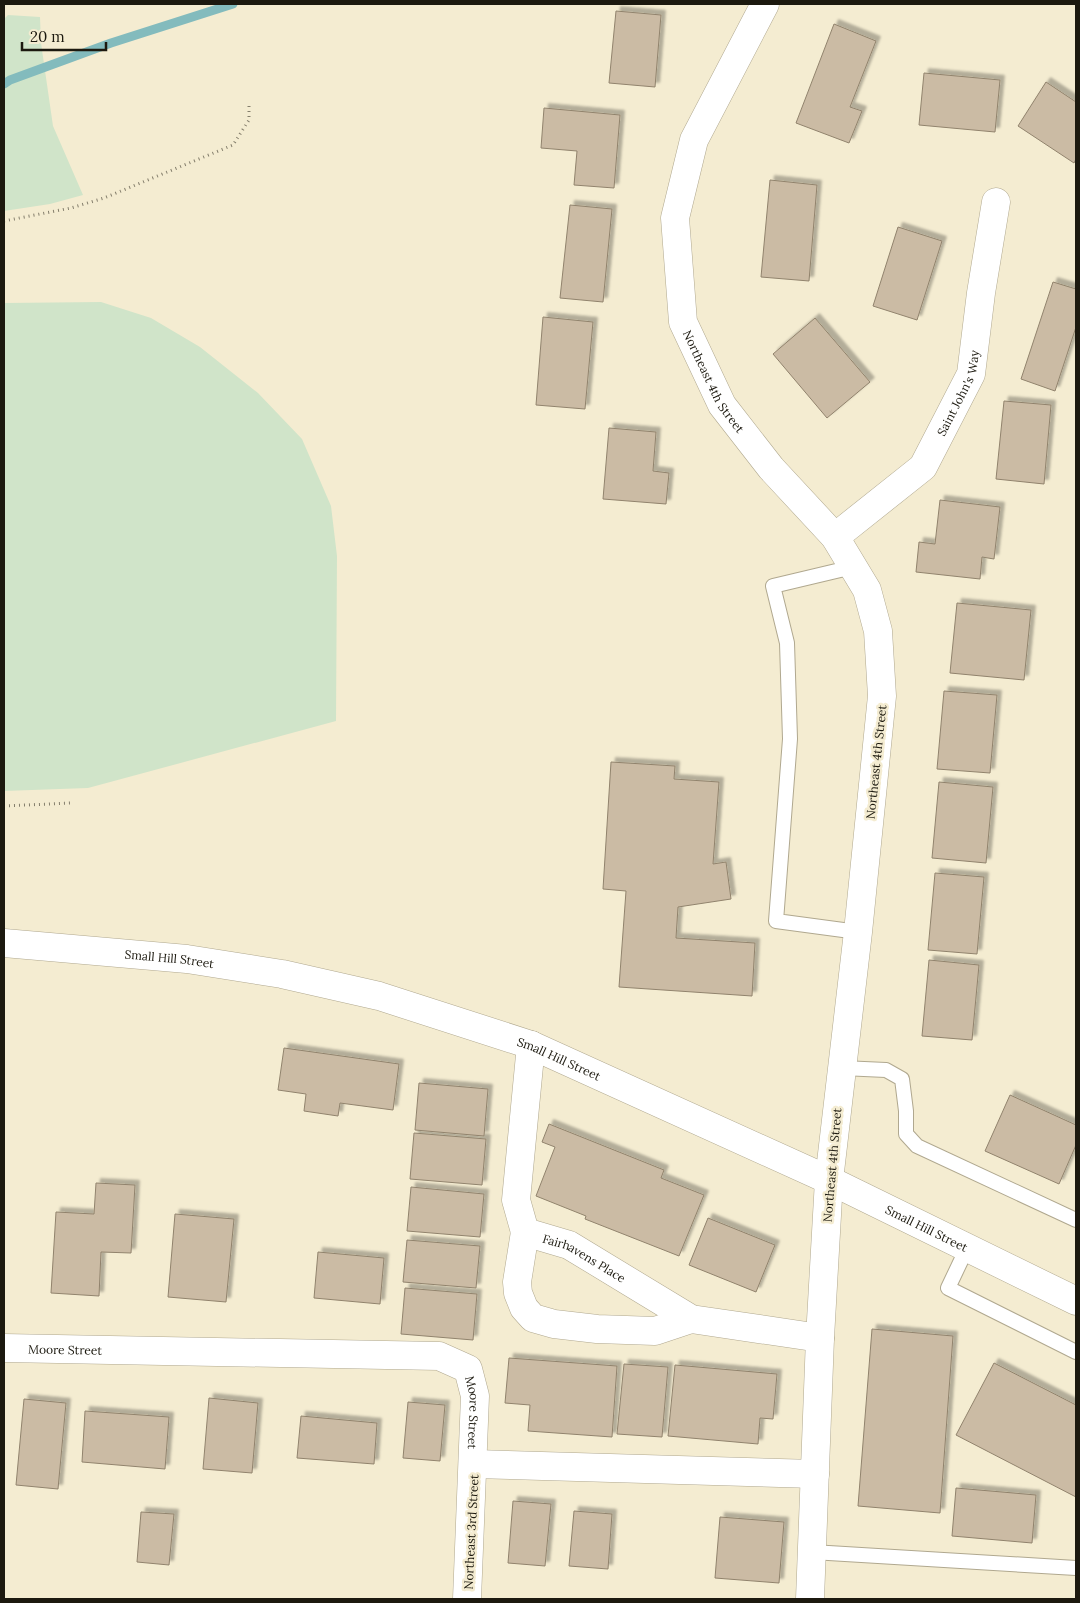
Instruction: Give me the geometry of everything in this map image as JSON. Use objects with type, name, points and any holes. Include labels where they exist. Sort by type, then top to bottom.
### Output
[{"type":"street","name":"Northeast 4th Street","points":[[765,4],[694,140],[675,218],[683,322],[722,405],[771,468],[835,537],[867,590],[878,631],[882,696],[858,932],[829,1180],[820,1338],[810,1599]]},
{"type":"street","name":"Saint John's Way","points":[[835,537],[923,467],[971,374],[996,202]]},
{"type":"street","name":"Small Hill Street","points":[[4,943],[187,959],[282,974],[379,996],[531,1045],[829,1180],[1076,1301]]},
{"type":"street","name":"Fairhavens Place","points":[[531,1045],[516,1200],[524,1232],[569,1245],[691,1319],[820,1338]]},
{"type":"street","points":[[524,1232],[518,1293],[524,1308],[533,1318],[554,1324],[597,1329],[655,1331],[691,1319]]},
{"type":"street","name":"Moore Street","points":[[4,1348],[439,1356],[468,1369],[475,1396],[474,1464],[815,1474]]},
{"type":"street","name":"Northeast 3rd Street","points":[[467,1599],[474,1464]]},
{"type":"lane","points":[[853,567],[773,586],[787,643],[790,739],[776,921],[858,932]]},
{"type":"lane","points":[[842,1068],[886,1070],[902,1079],[906,1111],[906,1134],[918,1146],[1076,1220]]},
{"type":"lane","points":[[967,1248],[948,1288],[1076,1352]]},
{"type":"lane","points":[[812,1552],[1076,1568]]},
{"type":"path","points":[[4,220],[71,208],[104,198],[233,145],[249,120],[249,103]]},
{"type":"path","points":[[4,806],[71,803]]},
{"type":"green space","points":[[8,15],[40,17],[41,43],[53,126],[83,195],[50,204],[4,211],[4,19]]},
{"type":"green space","points":[[101,302],[151,318],[200,347],[258,393],[302,439],[331,506],[337,556],[336,721],[88,788],[4,791],[4,303]]},
{"type":"building","points":[[616,11],[661,15],[655,87],[609,83]]},
{"type":"building","points":[[834,24],[876,41],[850,107],[862,111],[849,143],[796,123]]},
{"type":"building","points":[[924,73],[1000,80],[995,132],[919,125]]},
{"type":"building","points":[[1046,82],[1076,102],[1076,159],[1074,163],[1018,126]]},
{"type":"building","points":[[544,108],[620,115],[614,188],[574,185],[577,151],[541,148]]},
{"type":"building","points":[[770,180],[817,185],[809,281],[761,277]]},
{"type":"building","points":[[570,205],[612,209],[603,302],[560,298]]},
{"type":"building","points":[[898,227],[942,241],[917,320],[873,306]]},
{"type":"building","points":[[1053,282],[1076,289],[1076,327],[1055,391],[1021,379]]},
{"type":"building","points":[[543,317],[593,322],[585,409],[536,405]]},
{"type":"building","points":[[815,318],[870,382],[827,418],[773,354]]},
{"type":"building","points":[[1004,401],[1051,405],[1044,484],[996,479]]},
{"type":"building","points":[[609,428],[656,432],[653,471],[669,473],[666,504],[603,499]]},
{"type":"building","points":[[940,500],[1000,507],[994,559],[982,557],[980,579],[916,572],[919,542],[935,544]]},
{"type":"building","points":[[957,603],[1031,610],[1024,680],[950,673]]},
{"type":"building","points":[[944,691],[997,695],[990,773],[937,769]]},
{"type":"building","points":[[611,762],[675,766],[674,779],[719,782],[713,864],[726,862],[731,899],[678,907],[676,938],[755,943],[752,996],[619,987],[626,891],[603,889]]},
{"type":"building","points":[[939,782],[993,787],[986,863],[932,858]]},
{"type":"building","points":[[935,873],[984,877],[977,954],[928,950]]},
{"type":"building","points":[[929,960],[979,965],[972,1040],[922,1036]]},
{"type":"building","points":[[284,1048],[399,1064],[393,1110],[340,1103],[338,1116],[304,1111],[306,1094],[278,1090]]},
{"type":"building","points":[[419,1083],[488,1089],[484,1136],[415,1130]]},
{"type":"building","points":[[1010,1095],[1076,1125],[1076,1145],[1059,1184],[985,1151]]},
{"type":"building","points":[[549,1124],[664,1170],[661,1178],[704,1195],[679,1256],[585,1219],[586,1216],[536,1196],[555,1147],[542,1142]]},
{"type":"building","points":[[414,1133],[486,1139],[482,1185],[410,1179]]},
{"type":"building","points":[[96,1183],[135,1185],[131,1253],[101,1252],[99,1296],[51,1293],[56,1212],[94,1214]]},
{"type":"building","points":[[411,1187],[484,1194],[480,1237],[407,1231]]},
{"type":"building","points":[[175,1214],[234,1219],[226,1302],[168,1297]]},
{"type":"building","points":[[708,1218],[775,1245],[756,1292],[689,1265]]},
{"type":"building","points":[[407,1240],[480,1246],[476,1288],[403,1282]]},
{"type":"building","points":[[318,1252],[384,1258],[380,1304],[314,1298]]},
{"type":"building","points":[[405,1288],[477,1294],[473,1340],[401,1334]]},
{"type":"building","points":[[872,1329],[953,1336],[940,1513],[858,1506]]},
{"type":"building","points":[[509,1358],[617,1366],[612,1437],[528,1431],[530,1405],[505,1403]]},
{"type":"building","points":[[994,1363],[1076,1405],[1076,1497],[956,1435]]},
{"type":"building","points":[[624,1364],[668,1367],[662,1437],[617,1434]]},
{"type":"building","points":[[675,1365],[777,1374],[773,1419],[760,1418],[758,1444],[668,1436]]},
{"type":"building","points":[[209,1398],[258,1403],[252,1473],[203,1469]]},
{"type":"building","points":[[24,1399],[66,1403],[58,1489],[16,1485]]},
{"type":"building","points":[[408,1402],[445,1405],[440,1461],[403,1458]]},
{"type":"building","points":[[85,1411],[169,1417],[165,1469],[82,1462]]},
{"type":"building","points":[[301,1416],[377,1423],[374,1464],[297,1458]]},
{"type":"building","points":[[956,1488],[1036,1495],[1032,1543],[952,1536]]},
{"type":"building","points":[[513,1501],[551,1504],[545,1566],[508,1563]]},
{"type":"building","points":[[574,1511],[612,1514],[608,1569],[569,1566]]},
{"type":"building","points":[[141,1512],[174,1514],[169,1565],[137,1562]]},
{"type":"building","points":[[720,1517],[784,1522],[779,1583],[715,1578]]},
{"type":"waterway","points":[[4,84],[10,80],[111,43],[233,4]]}]
